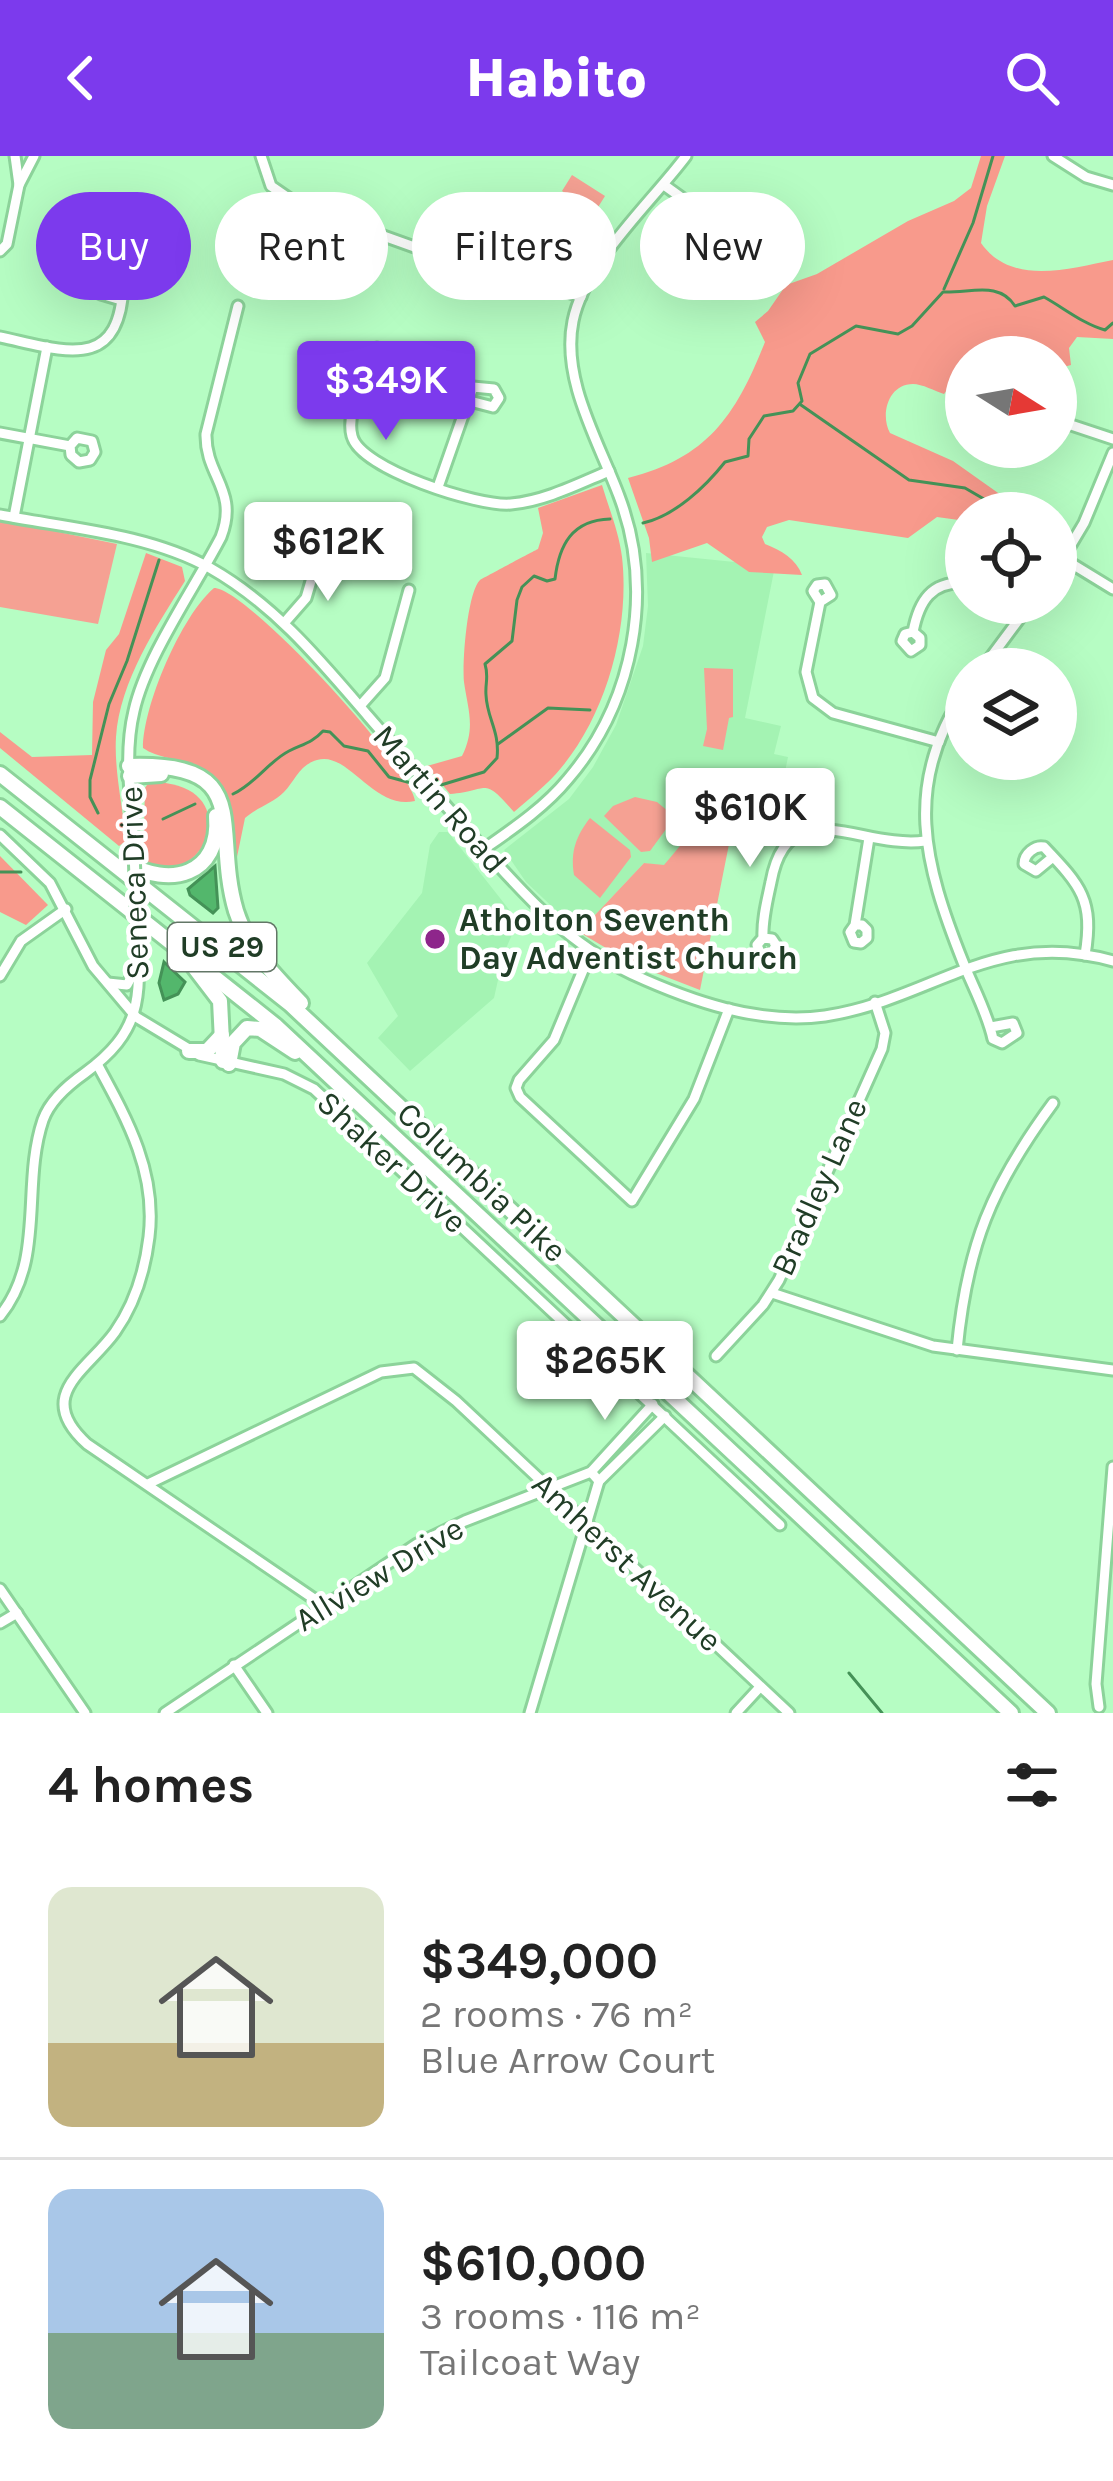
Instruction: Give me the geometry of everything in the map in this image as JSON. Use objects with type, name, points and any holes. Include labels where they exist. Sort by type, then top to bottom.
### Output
[{"type":"highway","points":[[130,771],[174,765],[199,775],[213,788],[224,813],[229,881],[247,938],[266,966],[382,1089]]},
{"type":"highway","points":[[52,815],[142,872],[166,877],[185,874],[214,842],[217,824],[210,800],[200,787],[181,776],[130,771]]},
{"type":"highway","name":"Columbia Pike","points":[[0,774],[238,960],[1051,1713]]},
{"type":"highway","name":"Columbia Pike","points":[[0,807],[276,1025],[1011,1713]]},
{"type":"highway","points":[[166,936],[213,987],[224,1024],[226,1064]]},
{"type":"highway","points":[[189,1051],[213,1048],[224,1024]]},
{"type":"highway","points":[[226,1064],[238,1035],[254,1028],[338,1082]]},
{"type":"highway","points":[[888,1599],[999,1713]]},
{"type":"street","points":[[15,156],[19,185]]},
{"type":"street","points":[[0,251],[19,185],[34,156]]},
{"type":"street","points":[[261,156],[271,186],[300,206],[412,246]]},
{"type":"street","points":[[616,245],[686,156]]},
{"type":"street","points":[[1053,156],[1086,177],[1113,185]]},
{"type":"street","points":[[664,184],[674,192]]},
{"type":"street","points":[[0,338],[79,352],[102,344],[113,333],[122,300]]},
{"type":"street","points":[[484,850],[567,781],[601,731],[624,676],[636,617],[636,572],[628,523],[574,373],[572,328],[580,300]]},
{"type":"street","name":"Seneca Drive","points":[[0,1316],[17,1292],[26,1267],[42,1124],[53,1101],[97,1064],[136,1017],[139,959],[131,726],[138,695],[221,538],[227,510],[206,434],[238,306]]},
{"type":"street","points":[[14,518],[47,347]]},
{"type":"street","points":[[369,364],[351,421],[357,448],[376,464],[489,503],[515,504],[609,471]]},
{"type":"street","points":[[438,487],[470,401]]},
{"type":"street","points":[[1077,427],[1113,439]]},
{"type":"street","points":[[0,433],[70,446]]},
{"type":"street","points":[[1077,536],[1113,453]]},
{"type":"street","name":"Martin Road","points":[[0,515],[146,544],[206,566],[255,597],[285,622],[534,906],[591,951],[654,983],[729,1009],[803,1018],[837,1014],[965,967],[1030,953],[1113,961]]},
{"type":"street","points":[[285,622],[306,598],[319,554]]},
{"type":"street","points":[[1077,567],[1113,589]]},
{"type":"street","points":[[913,632],[928,593],[945,585]]},
{"type":"street","points":[[360,706],[385,678],[409,590]]},
{"type":"street","points":[[820,602],[806,672],[813,698],[833,713],[939,742]]},
{"type":"street","points":[[945,730],[925,795],[925,842],[936,894],[991,1027]]},
{"type":"street","points":[[763,938],[774,863],[785,841],[796,833],[815,829],[901,843],[925,842]]},
{"type":"street","name":"Shaker Drive","points":[[0,835],[40,870],[103,981],[136,1017],[189,1051],[226,1064],[284,1074],[314,1089],[780,1525]]},
{"type":"street","points":[[855,926],[869,838]]},
{"type":"street","points":[[1052,857],[1088,907],[1085,955]]},
{"type":"street","points":[[0,976],[21,941],[66,909]]},
{"type":"street","points":[[591,951],[554,1040],[517,1088],[520,1096],[632,1201],[694,1099],[729,1009]]},
{"type":"street","points":[[103,981],[127,985],[139,959]]},
{"type":"street","name":"Bradley Lane","points":[[716,1356],[772,1292],[881,1049],[885,1033],[875,1002]]},
{"type":"street","points":[[97,1064],[140,1152],[149,1186],[149,1239],[142,1272],[123,1318],[69,1384],[64,1406],[67,1420],[81,1438],[323,1605]]},
{"type":"street","points":[[957,1350],[967,1273],[985,1218],[1004,1173],[1053,1103]]},
{"type":"street","points":[[772,1292],[957,1350],[1113,1370]]},
{"type":"street","name":"Amherst Avenue","points":[[148,1484],[381,1372],[414,1368],[789,1713]]},
{"type":"street","name":"Allview Drive","points":[[595,1477],[652,1404]]},
{"type":"street","name":"Allview Drive","points":[[165,1713],[393,1558],[441,1532],[595,1477],[665,1416]]},
{"type":"street","points":[[1100,1707],[1097,1672],[1113,1467]]},
{"type":"street","points":[[530,1713],[595,1477]]},
{"type":"street","points":[[0,1589],[85,1713]]},
{"type":"street","points":[[0,1623],[16,1613]]},
{"type":"street","points":[[234,1665],[267,1713]]},
{"type":"street","points":[[736,1713],[760,1688]]},
{"type":"shaded area","points":[[981,156],[1005,156],[987,206],[981,243],[1008,265],[1041,271],[1113,260],[1113,339],[945,336],[944,394],[917,384],[904,385],[888,402],[890,433],[945,457],[945,468],[963,468],[997,492],[945,492],[945,518],[937,517],[908,538],[789,520],[767,527],[762,537],[765,544],[787,556],[802,575],[749,572],[707,543],[652,562],[649,538],[628,478],[679,459],[716,430],[743,391],[765,342],[755,322],[776,300],[805,300],[805,278],[971,188]]},
{"type":"shaded area","points":[[572,175],[599,192],[564,192]]},
{"type":"shaded area","points":[[602,485],[621,548],[624,584],[612,668],[591,722],[561,768],[514,812],[490,789],[450,794],[427,766],[462,756],[469,737],[464,660],[475,587],[538,549],[543,533],[538,508]]},
{"type":"shaded area","points":[[0,520],[117,544],[98,624],[0,607]]},
{"type":"shaded area","points":[[146,553],[182,567],[185,581],[141,655],[124,695],[116,763],[126,841],[119,846],[0,748],[0,732],[32,757],[92,755],[93,702],[106,650],[119,634]]},
{"type":"shaded area","points":[[646,553],[775,566],[745,718],[781,726],[774,754],[788,757],[775,821],[711,809],[664,866],[644,863],[579,932],[526,882],[504,850],[569,799],[616,725],[643,646],[648,606]]},
{"type":"shaded area","points":[[214,588],[259,616],[325,682],[387,753],[415,801],[387,797],[340,764],[317,760],[302,769],[280,796],[245,818],[237,857],[228,801],[211,774],[143,748],[149,709],[166,663],[189,619]]},
{"type":"shaded area","points":[[704,668],[733,669],[733,717],[723,750],[703,746],[707,729]]},
{"type":"shaded area","points":[[149,782],[180,786],[199,798],[208,815],[208,833],[200,850],[185,863],[166,868],[143,864]]},
{"type":"shaded area","points":[[635,797],[657,802],[675,817],[650,851],[641,852],[604,816],[613,806]]},
{"type":"shaded area","points":[[711,809],[735,814],[700,990],[633,964],[579,932],[644,863],[664,865]]},
{"type":"shaded area","points":[[590,818],[630,850],[631,857],[600,898],[574,875],[575,845]]},
{"type":"shaded area","points":[[439,832],[448,832],[518,921],[504,953],[494,998],[410,1071],[378,1038],[398,1016],[367,963],[422,893],[430,845]]},
{"type":"shaded area","points":[[0,856],[48,905],[26,925],[0,912]]},
{"type":"shaded area","points":[[215,866],[218,908],[213,913],[188,889]]},
{"type":"shaded area","points":[[164,962],[185,982],[178,994],[164,1000],[159,983]]},
{"type":"waterway","points":[[944,289],[973,223],[993,156]]},
{"type":"waterway","points":[[643,523],[689,499],[725,462],[748,456],[749,439],[764,416],[793,411],[802,401],[798,383],[810,354],[856,326],[898,334],[912,326],[943,292],[984,290],[1001,293],[1015,306],[1044,297],[1105,330],[1113,323]]},
{"type":"waterway","points":[[801,405],[909,480],[972,492]]},
{"type":"waterway","points":[[441,785],[484,772],[497,758],[485,664],[512,641],[522,587],[534,576],[555,579],[564,545],[577,529],[610,519]]},
{"type":"waterway","points":[[98,813],[90,797],[90,780],[109,704],[159,560]]},
{"type":"waterway","points":[[498,744],[548,708],[590,710]]},
{"type":"waterway","points":[[233,794],[282,755],[323,731],[344,746],[368,751],[389,777],[411,783]]},
{"type":"waterway","points":[[163,819],[195,804]]},
{"type":"waterway","points":[[0,872],[21,872]]},
{"type":"waterway","points":[[849,1673],[882,1713]]},
{"type":"place","name":"Atholton Seventh Day Adventist Church","points":[[435,939]]}]
